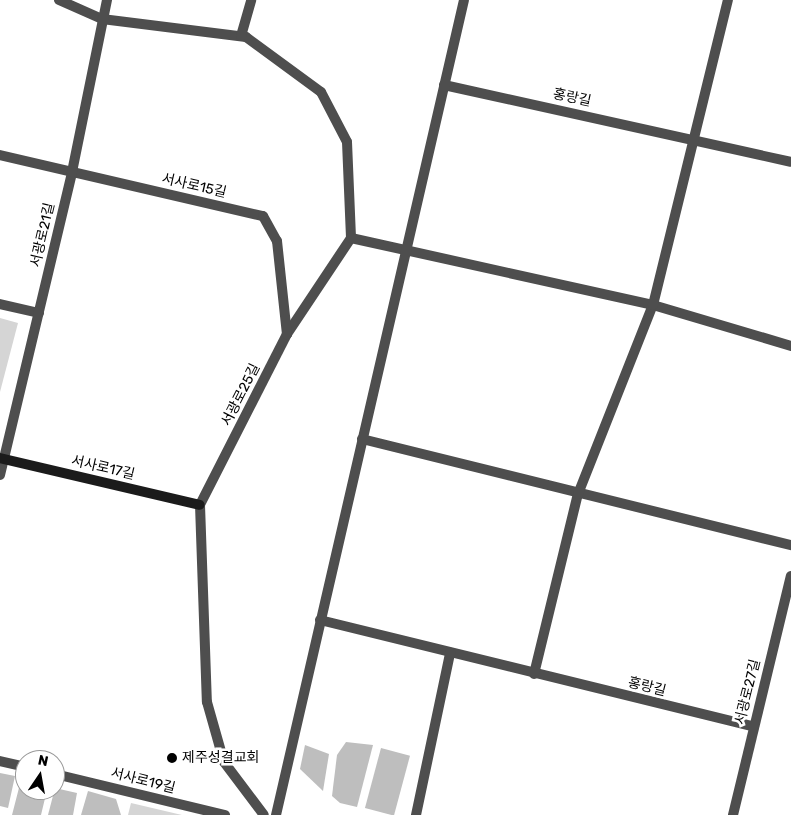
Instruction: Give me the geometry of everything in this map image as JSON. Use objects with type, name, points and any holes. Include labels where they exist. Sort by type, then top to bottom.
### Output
[{"type":"street","points":[[59,0],[102,19],[241,36],[321,92],[347,142],[351,238],[653,305],[791,346]]},
{"type":"street","name":"서광로21길","points":[[0,475],[2,459],[72,172],[106,0]]},
{"type":"street","points":[[241,36],[251,0]]},
{"type":"street","points":[[276,815],[464,0]]},
{"type":"street","points":[[534,674],[578,494],[653,305],[728,0]]},
{"type":"street","name":"홍랑길","points":[[444,85],[694,138],[791,162]]},
{"type":"street","name":"서사로15길","points":[[0,155],[263,216],[277,241],[288,334]]},
{"type":"street","name":"서광로25길","points":[[264,815],[224,762],[207,702],[200,505],[288,334],[351,238]]},
{"type":"street","points":[[0,304],[39,313]]},
{"type":"street","points":[[362,439],[578,494],[791,545]]},
{"type":"street","name":"서사로17길","points":[[2,459],[200,505]]},
{"type":"street","name":"서광로27길","points":[[733,815],[791,576]]},
{"type":"street","name":"홍랑길","points":[[320,620],[754,727]]},
{"type":"street","points":[[416,815],[450,653]]},
{"type":"street","points":[[0,761],[15,765]]},
{"type":"street","name":"서사로19길","points":[[65,776],[225,815]]},
{"type":"shaded area","points":[[0,318],[18,323],[0,392]]},
{"type":"shaded area","points":[[131,803],[182,815],[128,815]]},
{"type":"building","points":[[346,742],[373,745],[357,807],[340,803],[332,796],[337,755]]},
{"type":"building","points":[[305,745],[329,754],[323,791],[300,769]]},
{"type":"building","points":[[381,748],[410,756],[394,815],[365,808]]},
{"type":"building","points":[[0,773],[15,776],[8,808],[0,806]]},
{"type":"building","points":[[65,790],[77,793],[73,815],[48,815],[52,800],[65,800]]},
{"type":"building","points":[[88,791],[116,799],[121,815],[81,815]]},
{"type":"building","points":[[16,800],[45,800],[41,815],[12,815]]},
{"type":"place","name":"제주성결교회","points":[[172,758]]}]
